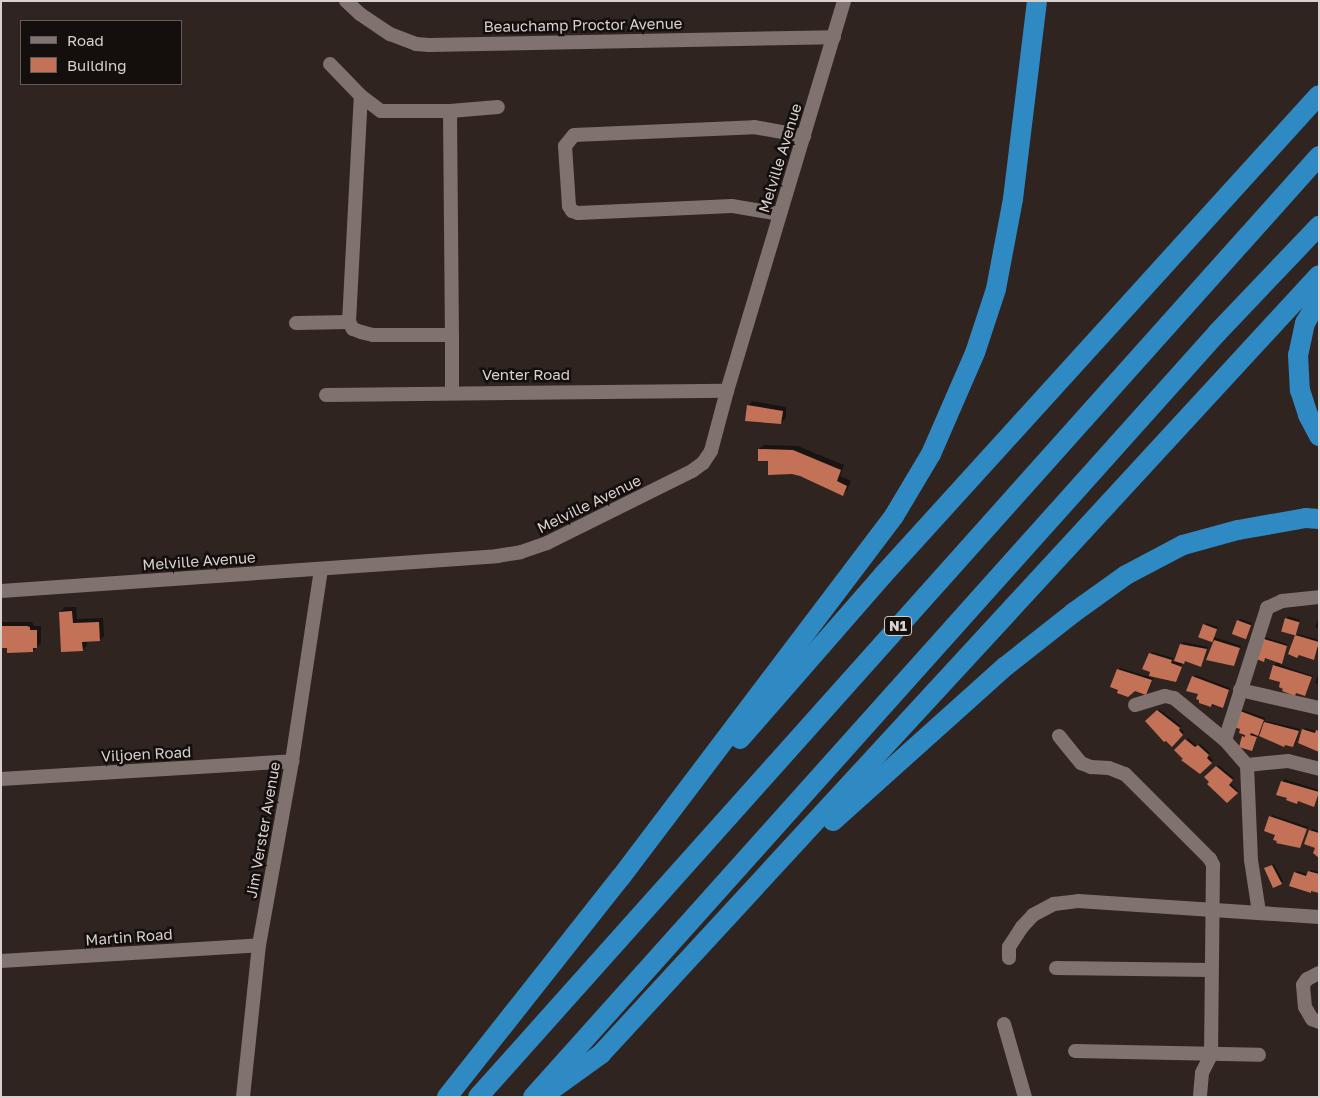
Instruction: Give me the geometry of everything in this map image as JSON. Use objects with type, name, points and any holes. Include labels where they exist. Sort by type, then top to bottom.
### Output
[{"type":"highway","points":[[447,1097],[621,877],[894,516],[931,454],[975,352],[996,289],[1013,199],[1037,1]]},
{"type":"highway","points":[[621,877],[883,575],[1319,95]]},
{"type":"highway","name":"N1","points":[[478,1097],[1319,156]]},
{"type":"highway","points":[[533,1097],[1217,333],[1319,226]]},
{"type":"highway","points":[[541,1097],[602,1054],[1319,275]]},
{"type":"highway","points":[[1319,299],[1305,323],[1298,355],[1300,390],[1308,415],[1319,436]]},
{"type":"highway","points":[[748,896],[1006,666],[1072,613],[1126,575],[1183,545],[1238,530],[1306,518],[1319,519]]},
{"type":"street","name":"Beauchamp Proctor Avenue","points":[[346,1],[360,14],[390,34],[416,44],[429,45],[834,38]]},
{"type":"street","name":"Melville Avenue","points":[[1,591],[496,556],[522,552],[547,544],[692,471],[703,463],[711,451],[727,391],[844,1]]},
{"type":"street","points":[[330,64],[360,96],[381,111],[450,111],[498,107]]},
{"type":"street","points":[[360,96],[349,322],[353,329],[373,335],[452,335]]},
{"type":"street","points":[[450,111],[452,392]]},
{"type":"street","points":[[780,214],[732,206],[578,213],[572,211],[569,206],[565,146],[574,135],[744,127],[763,127],[804,136]]},
{"type":"street","points":[[296,323],[349,322]]},
{"type":"street","name":"Venter Road","points":[[326,395],[452,392],[727,391]]},
{"type":"street","name":"Jim Verster Avenue","points":[[244,1097],[259,945],[292,761],[321,569]]},
{"type":"street","points":[[1225,740],[1267,608],[1282,601],[1319,596]]},
{"type":"street","points":[[1240,690],[1319,708]]},
{"type":"street","points":[[1135,706],[1165,696],[1174,698],[1225,740],[1248,765],[1251,860],[1259,912]]},
{"type":"street","points":[[1059,736],[1081,762],[1091,767],[1109,768],[1125,774],[1210,859],[1214,870],[1211,908],[1211,1055],[1202,1073],[1200,1097]]},
{"type":"street","name":"Viljoen Road","points":[[1,779],[292,761]]},
{"type":"street","points":[[1248,765],[1288,761],[1319,769]]},
{"type":"street","points":[[1010,958],[1009,947],[1022,927],[1033,915],[1054,904],[1096,901],[1319,916]]},
{"type":"street","name":"Martin Road","points":[[1,961],[259,945]]},
{"type":"street","points":[[1056,968],[1211,970]]},
{"type":"street","points":[[1319,973],[1307,979],[1303,986],[1305,1008],[1312,1019],[1319,1022]]},
{"type":"street","points":[[1004,1024],[1025,1097]]},
{"type":"street","points":[[1076,1051],[1259,1055]]},
{"type":"building","points":[[747,405],[783,411],[781,424],[745,421]]},
{"type":"building","points":[[758,449],[793,450],[841,470],[837,481],[847,486],[843,496],[800,476],[792,474],[768,475],[768,461],[758,461]]},
{"type":"building","points":[[72,611],[73,623],[99,622],[100,641],[82,642],[83,651],[61,652],[59,612]]},
{"type":"building","points":[[1285,618],[1299,622],[1296,636],[1281,631]]},
{"type":"building","points":[[1237,620],[1251,625],[1246,639],[1232,634]]},
{"type":"building","points":[[1203,624],[1217,629],[1212,642],[1198,637]]},
{"type":"building","points":[[1,626],[27,626],[30,627],[30,630],[37,630],[37,648],[33,648],[33,652],[7,653],[7,648],[1,648]]},
{"type":"building","points":[[1295,635],[1319,642],[1314,660],[1299,655],[1297,658],[1288,654]]},
{"type":"building","points":[[1261,638],[1287,646],[1282,664],[1265,658],[1264,662],[1254,658]]},
{"type":"building","points":[[1214,640],[1240,648],[1234,666],[1206,660]]},
{"type":"building","points":[[1180,644],[1207,649],[1201,667],[1185,661],[1184,664],[1174,661]]},
{"type":"building","points":[[1149,653],[1172,660],[1171,663],[1182,667],[1176,682],[1149,676],[1150,672],[1142,669]]},
{"type":"building","points":[[1273,665],[1312,677],[1305,696],[1296,693],[1295,696],[1282,691],[1283,689],[1279,687],[1280,682],[1269,679]]},
{"type":"building","points":[[1117,669],[1152,680],[1146,695],[1135,691],[1128,697],[1117,693],[1118,690],[1110,687]]},
{"type":"building","points":[[1192,676],[1229,690],[1223,708],[1212,704],[1211,707],[1199,703],[1199,700],[1196,699],[1198,694],[1186,691]]},
{"type":"building","points":[[1157,710],[1180,728],[1179,730],[1183,735],[1172,747],[1166,741],[1164,742],[1145,721]]},
{"type":"building","points":[[1240,711],[1264,720],[1258,736],[1251,733],[1250,735],[1257,737],[1252,751],[1239,747],[1242,736],[1245,737],[1245,735],[1239,733],[1240,729],[1234,727]]},
{"type":"building","points":[[1264,722],[1299,731],[1293,747],[1285,745],[1284,747],[1259,736]]},
{"type":"building","points":[[1302,729],[1315,733],[1316,730],[1319,731],[1319,752],[1298,743]]},
{"type":"building","points":[[1185,739],[1195,747],[1198,745],[1209,755],[1207,758],[1212,763],[1200,774],[1181,760],[1183,759],[1174,750]]},
{"type":"building","points":[[1216,766],[1233,780],[1229,785],[1238,793],[1227,803],[1207,784],[1209,782],[1204,777]]},
{"type":"building","points":[[1281,781],[1319,792],[1314,807],[1298,801],[1297,804],[1286,800],[1287,798],[1276,795]]},
{"type":"building","points":[[1269,816],[1307,829],[1300,848],[1276,843],[1277,841],[1273,840],[1275,835],[1264,831]]},
{"type":"building","points":[[1309,830],[1319,833],[1319,858],[1313,853],[1315,848],[1304,844]]},
{"type":"building","points":[[1272,865],[1282,884],[1273,888],[1264,868]]},
{"type":"building","points":[[1308,871],[1319,874],[1319,893],[1311,891],[1311,893],[1289,886],[1294,872],[1306,876]]}]
